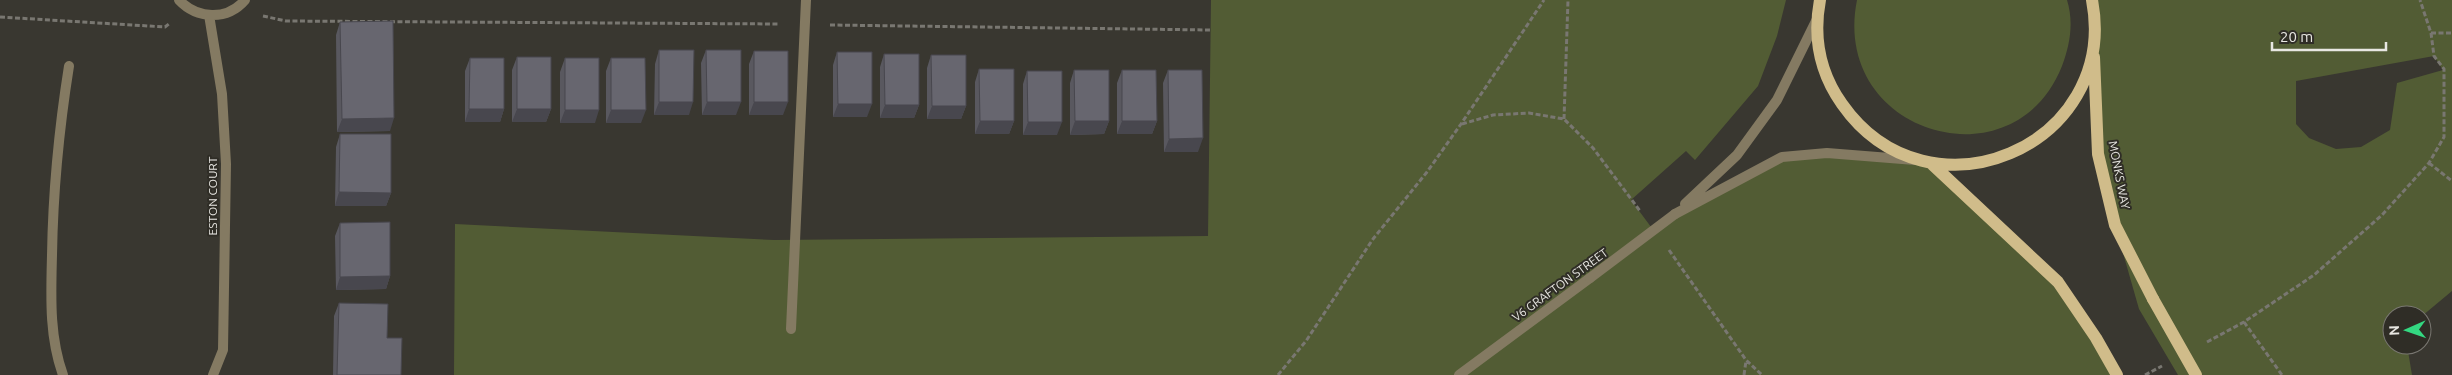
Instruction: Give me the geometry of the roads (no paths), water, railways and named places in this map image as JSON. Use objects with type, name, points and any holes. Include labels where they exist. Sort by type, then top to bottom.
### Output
[{"type":"main road","points":[[1820,0],[1817,18],[1819,55],[1832,90],[1837,98],[1853,120],[1881,144],[1915,160],[1933,164],[1978,164],[2020,151],[2055,125],[2081,89],[2094,47]]},
{"type":"main road","name":"MONKS WAY","points":[[2093,1],[2098,154],[2115,225],[2153,299],[2196,375]]},
{"type":"main road","points":[[1933,164],[2058,282],[2096,338],[2117,375]]},
{"type":"street","points":[[179,0],[187,8],[209,15],[222,14],[234,9],[245,0]]},
{"type":"street","points":[[791,329],[806,0]]},
{"type":"street","name":"ESTON COURT","points":[[209,15],[222,94],[226,164],[223,350],[213,375]]},
{"type":"street","name":"V6 GRAFTON STREET","points":[[1459,375],[1675,214],[1742,147],[1776,100],[1817,18]]},
{"type":"street","points":[[63,375],[53,340],[50,305],[56,149],[69,66]]},
{"type":"street","name":"V6 GRAFTON STREET","points":[[1675,214],[1782,156],[1827,153],[1915,160]]}]
